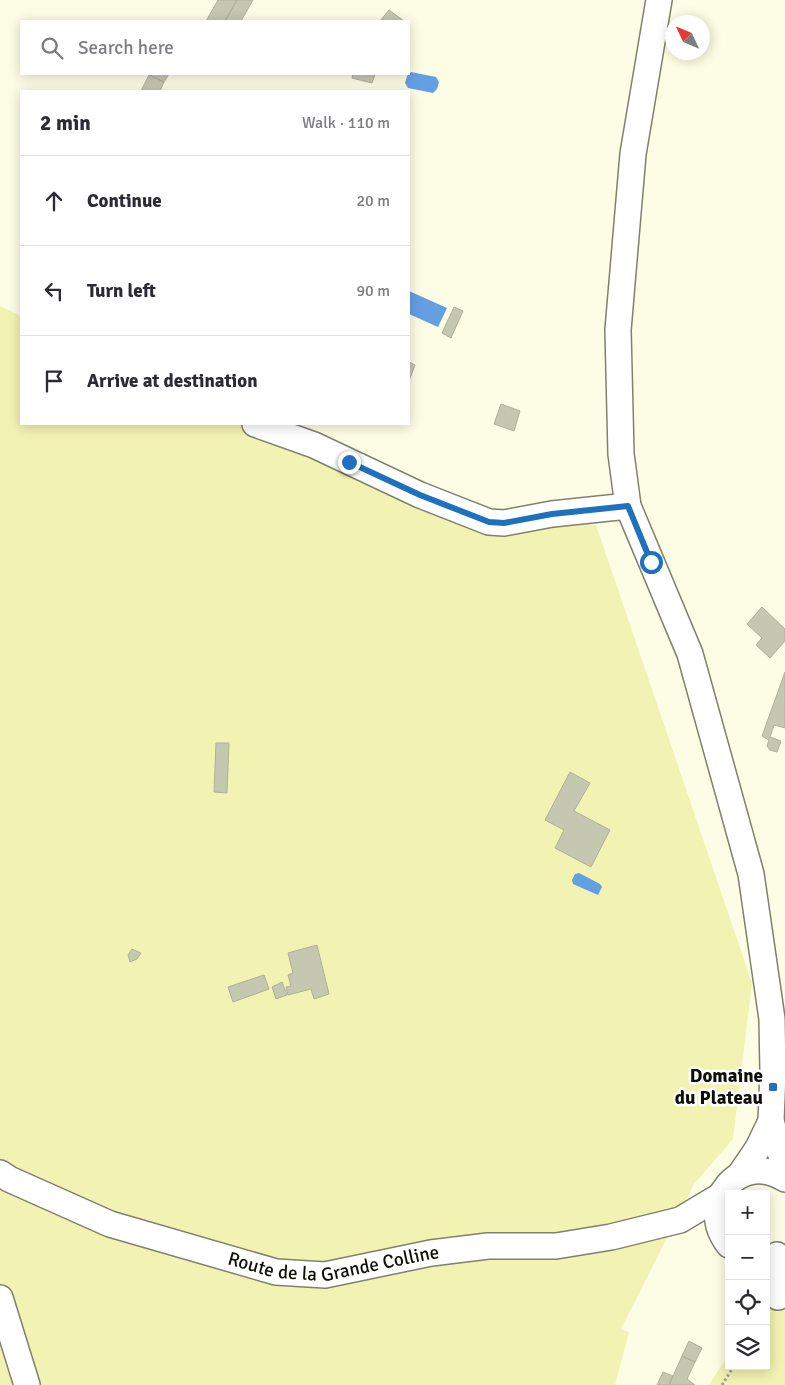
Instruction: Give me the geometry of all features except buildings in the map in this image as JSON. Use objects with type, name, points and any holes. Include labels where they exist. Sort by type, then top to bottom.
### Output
[{"type":"street","points":[[659,0],[633,154],[618,330],[621,454],[628,506],[690,654],[751,874],[772,1019],[772,1121],[785,1168]]},
{"type":"street","points":[[258,425],[314,445],[420,495],[489,522],[504,523],[552,514],[628,506]]},
{"type":"street","name":"Route de la Grande Colline","points":[[0,1173],[9,1179],[110,1224],[276,1272],[325,1275],[431,1254],[488,1246],[556,1246],[612,1237],[680,1220],[720,1196],[728,1184],[740,1176],[772,1121]]},
{"type":"street","points":[[740,1176],[752,1171],[765,1171],[785,1179]]},
{"type":"street","points":[[720,1196],[716,1210],[723,1235]]},
{"type":"street","name":"Route de la Grande Colline","points":[[680,1220],[723,1235]]},
{"type":"street","points":[[776,1254],[776,1296]]},
{"type":"street","points":[[0,1298],[27,1385]]},
{"type":"path","points":[[722,1385],[731,1370]]},
{"type":"green space","points":[[0,306],[20,316],[20,425],[274,425],[518,519],[596,525],[752,983],[733,1139],[694,1184],[621,1329],[629,1332],[615,1385],[0,1385]]},
{"type":"green space","points":[[785,1266],[785,1385],[709,1385],[725,1360],[725,1370],[770,1370],[770,1290]]},
{"type":"water","points":[[410,73],[436,77],[439,82],[437,89],[433,93],[408,88],[405,83]]},
{"type":"water","points":[[410,291],[447,308],[438,327],[410,314]]},
{"type":"water","points":[[579,873],[600,884],[602,887],[598,895],[573,884],[572,880],[575,874]]},
{"type":"place","name":"Domaine du Plateau","points":[[773,1087]]},
{"type":"route","points":[[349,462],[420,495],[489,522],[504,523],[552,514],[628,506],[651,562]]}]
